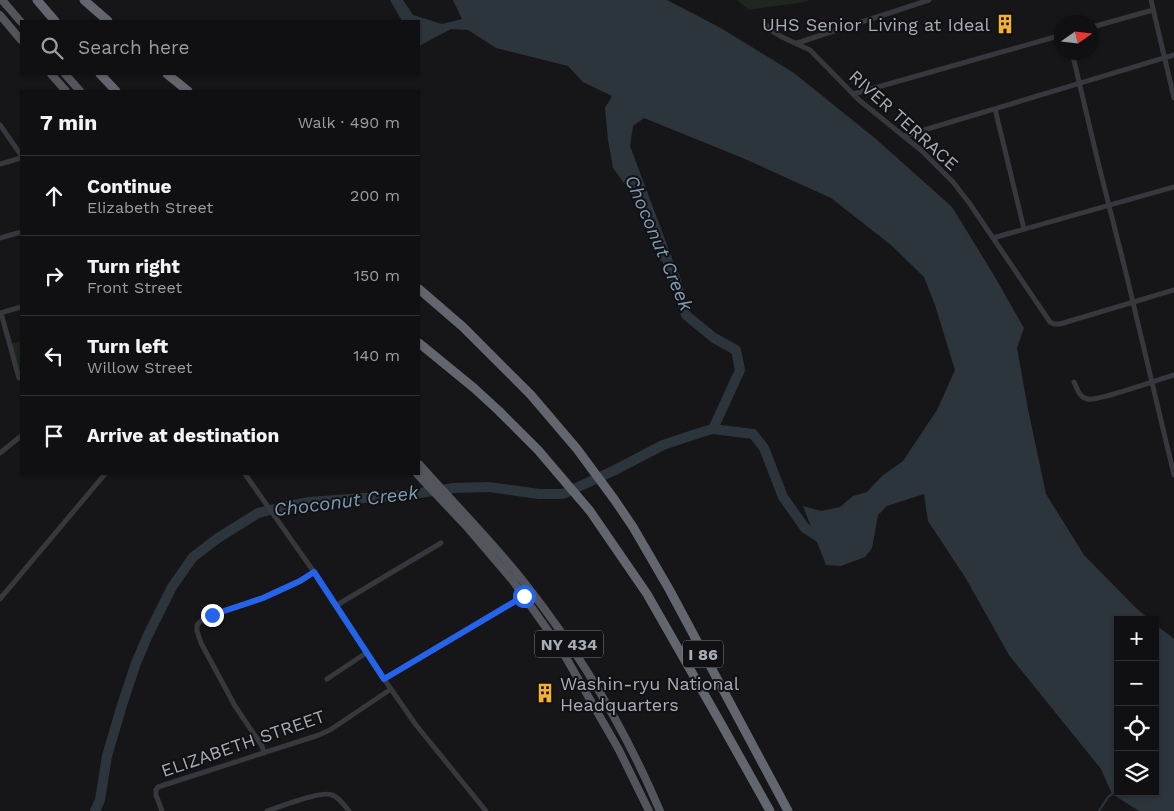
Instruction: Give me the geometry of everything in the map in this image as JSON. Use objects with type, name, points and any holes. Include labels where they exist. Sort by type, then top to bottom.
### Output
[{"type":"highway","points":[[36,0],[54,20]]},
{"type":"highway","points":[[84,0],[107,20]]},
{"type":"highway","points":[[101,75],[115,90]]},
{"type":"highway","points":[[168,75],[187,90]]},
{"type":"highway","name":"I 86","points":[[420,290],[463,327],[531,395],[577,449],[614,499],[633,527],[669,590],[788,811]]},
{"type":"highway","name":"I 86","points":[[420,344],[499,411],[538,450],[590,511],[647,594],[770,811]]},
{"type":"main road","points":[[2,0],[20,21]]},
{"type":"main road","points":[[0,15],[20,39]]},
{"type":"main road","points":[[52,75],[65,90]]},
{"type":"main road","points":[[66,75],[79,90]]},
{"type":"main road","name":"NY 434","points":[[420,469],[449,497],[499,552],[562,633],[628,742],[660,811]]},
{"type":"main road","name":"NY 434","points":[[420,469],[440,498],[472,533],[524,596],[561,648],[619,750],[649,811]]},
{"type":"street","points":[[796,43],[929,0]]},
{"type":"street","points":[[1150,0],[1174,98]]},
{"type":"street","points":[[1099,25],[1153,10]]},
{"type":"street","name":"RIVER TERRACE","points":[[765,24],[772,30],[810,50],[853,94],[922,151],[953,182],[970,204],[1048,321],[1060,324],[1133,302]]},
{"type":"street","points":[[853,94],[1054,37]]},
{"type":"street","points":[[904,136],[1174,55]]},
{"type":"street","points":[[1074,60],[1174,475]]},
{"type":"street","points":[[995,109],[1024,229]]},
{"type":"street","points":[[0,125],[20,155]]},
{"type":"street","points":[[0,164],[20,156]]},
{"type":"street","points":[[993,238],[1174,186]]},
{"type":"street","points":[[0,238],[20,232]]},
{"type":"street","points":[[1133,302],[1174,290]]},
{"type":"street","points":[[19,378],[0,313],[20,306]]},
{"type":"street","points":[[1074,382],[1079,393],[1088,400],[1122,392],[1174,375]]},
{"type":"street","points":[[0,453],[20,437]]},
{"type":"street","points":[[1168,449],[1174,448]]},
{"type":"street","points":[[0,599],[103,475]]},
{"type":"street","points":[[247,475],[416,725],[486,811]]},
{"type":"street","points":[[336,605],[441,543]]},
{"type":"street","points":[[264,753],[262,746],[235,706],[201,643],[197,625],[212,615],[263,598],[300,581],[314,572]]},
{"type":"street","points":[[384,679],[524,596]]},
{"type":"street","points":[[327,679],[366,653]]},
{"type":"street","name":"ELIZABETH STREET","points":[[162,811],[156,795],[158,787],[330,730],[391,689]]},
{"type":"street","points":[[268,811],[319,794],[334,795],[350,811]]},
{"type":"shaded area","points":[[737,0],[810,0],[749,10]]},
{"type":"shaded area","points":[[20,341],[20,382],[9,344]]},
{"type":"water","points":[[390,0],[403,0],[413,15],[442,24],[462,19],[453,0],[667,0],[719,27],[794,73],[876,139],[952,207],[1024,328],[1017,348],[1046,494],[1084,555],[1145,616],[1114,616],[1114,795],[1101,769],[1009,655],[965,577],[928,521],[924,494],[887,506],[878,515],[872,548],[865,557],[841,566],[826,565],[803,506],[821,511],[840,507],[853,496],[867,492],[882,476],[903,461],[937,410],[955,370],[935,305],[924,277],[891,245],[831,198],[745,159],[644,118],[633,126],[630,146],[672,258],[661,261],[631,193],[613,168],[605,108],[612,96],[583,82],[568,66],[496,48],[468,30],[451,29],[420,45],[420,20],[401,20]]},
{"type":"water","points":[[1159,627],[1174,639],[1174,811],[1139,811],[1115,796],[1159,796]]},
{"type":"waterway","name":"Choconut Creek","points":[[95,811],[100,800],[107,756],[136,663],[172,587],[193,557],[218,538],[258,513],[309,502],[406,495],[454,488],[489,487],[539,494],[563,494],[663,445],[713,429],[740,370],[736,350],[714,338],[686,315],[674,275],[661,247]]},
{"type":"waterway","name":"Choconut Creek","points":[[713,429],[753,434],[764,448],[783,497],[805,528],[822,539],[825,538]]},
{"type":"waterway","points":[[1099,811],[1112,794]]},
{"type":"place","name":"UHS Senior Living at Ideal","points":[[1005,24]]},
{"type":"place","name":"Washin-ryu National Headquarters","points":[[545,693]]},
{"type":"route","points":[[212,615],[263,598],[300,581],[314,572],[384,679],[524,596]]}]
